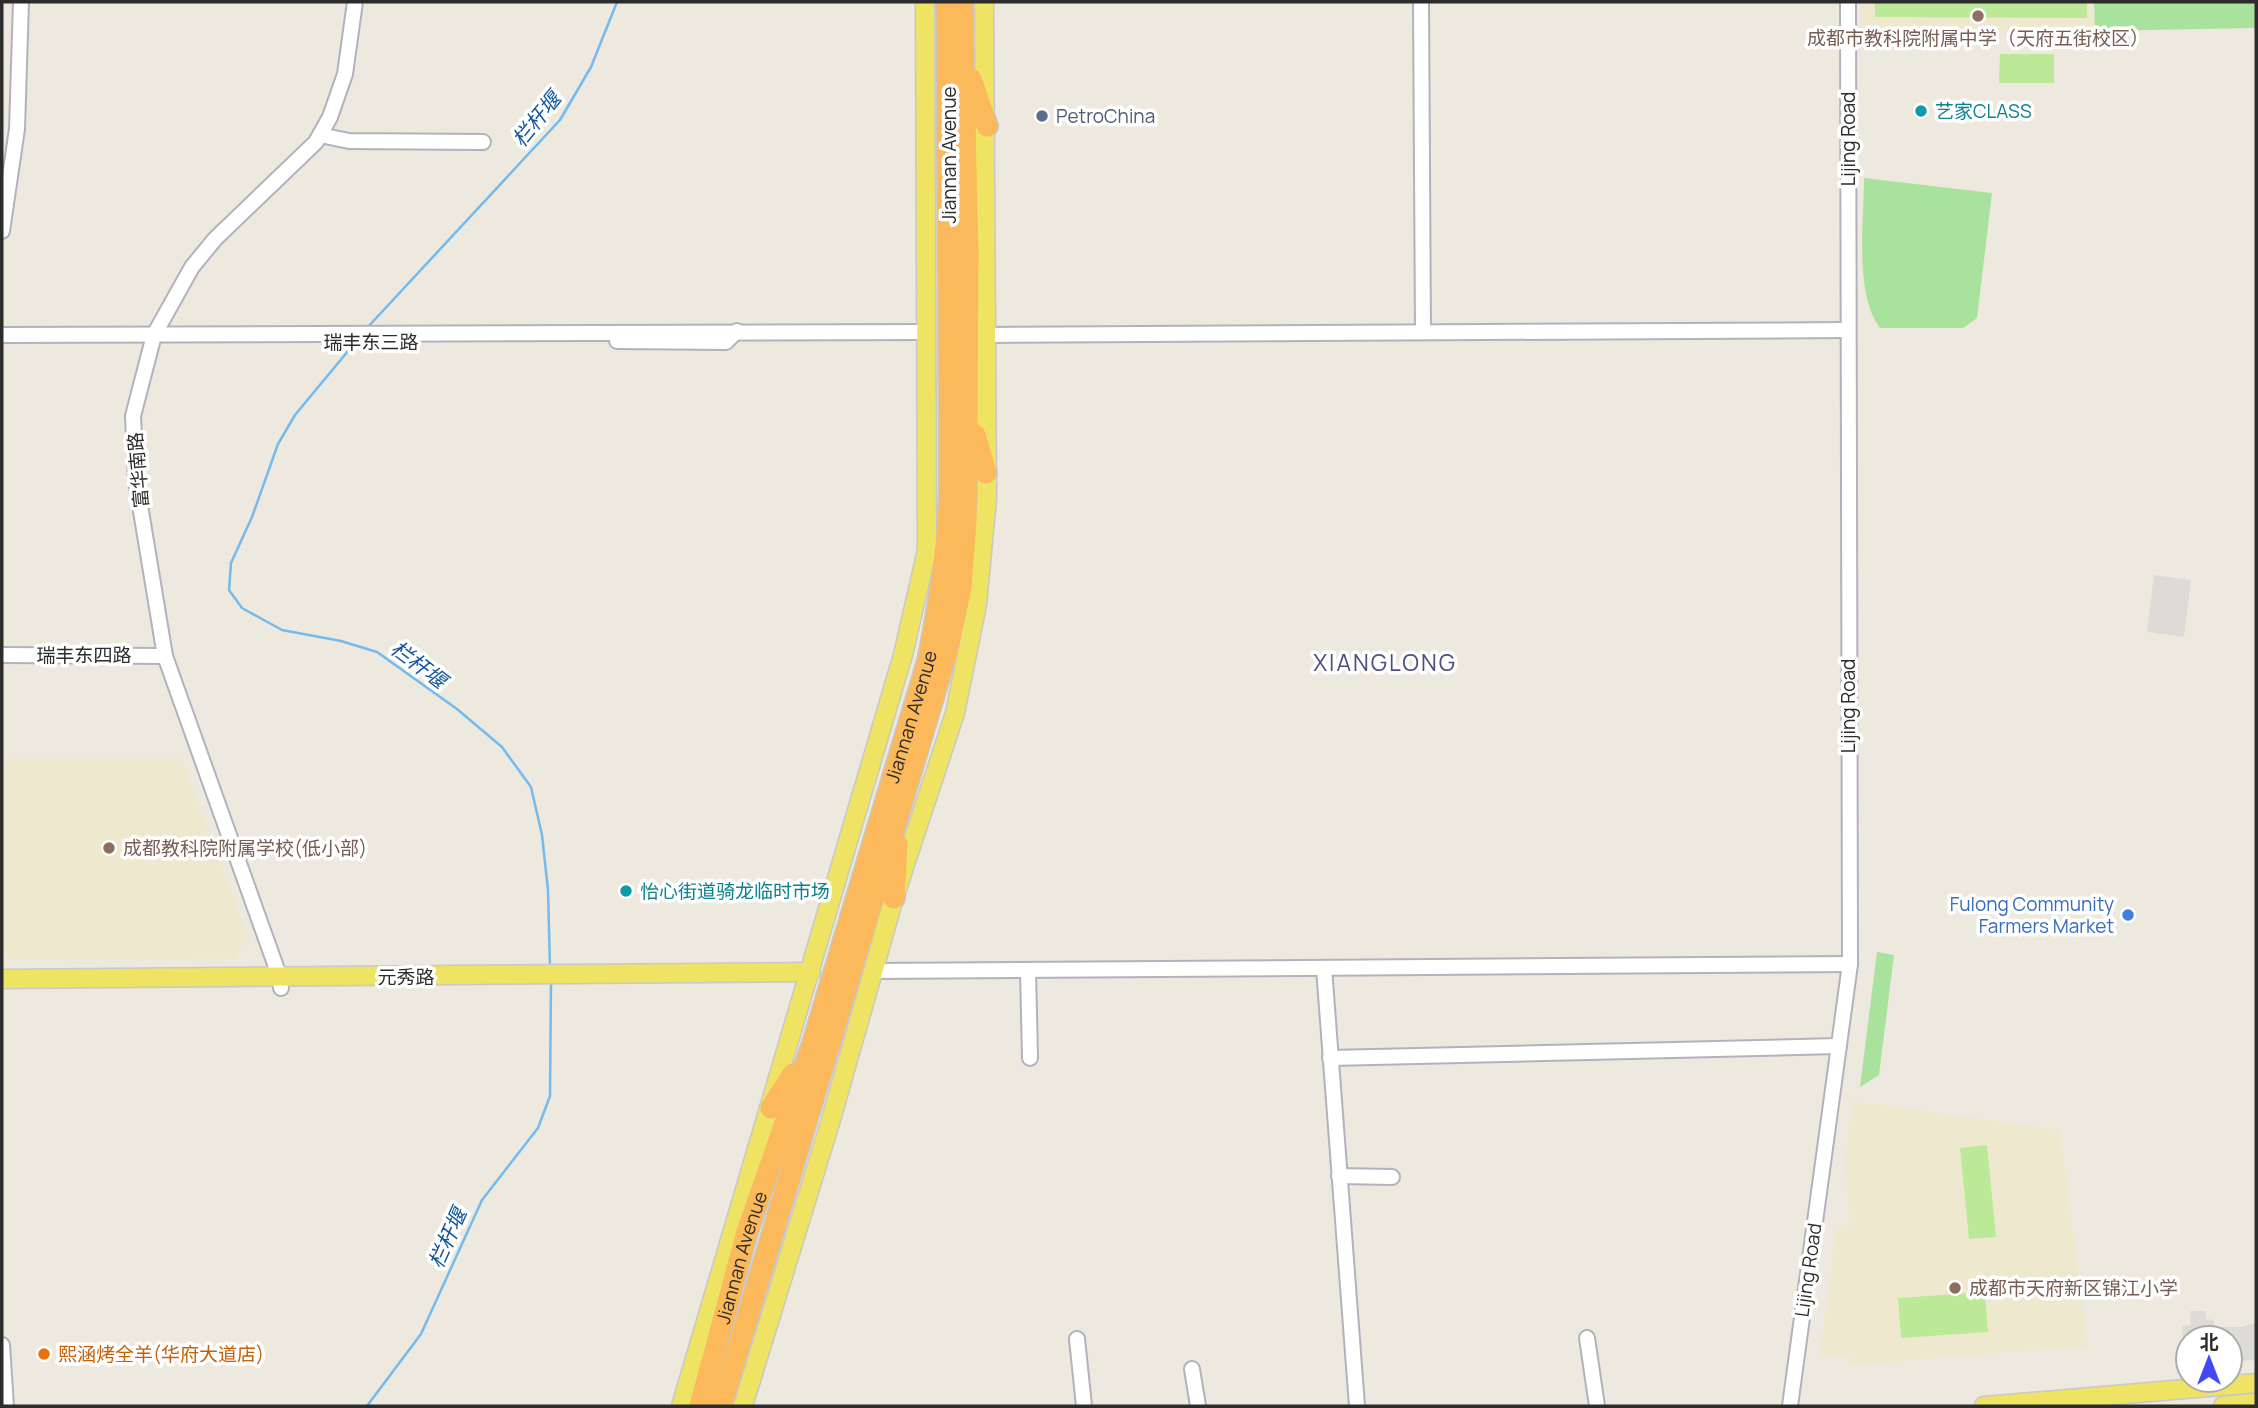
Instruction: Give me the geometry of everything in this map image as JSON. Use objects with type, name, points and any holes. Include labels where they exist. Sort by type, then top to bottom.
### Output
[{"type":"highway","name":"Jiannan Avenue","points":[[700,1406],[747,1232],[813,1043],[928,661],[947,554],[950,483],[947,2]]},
{"type":"highway","name":"Jiannan Avenue","points":[[721,1406],[947,651],[961,587],[966,520],[967,320],[962,2]]},
{"type":"highway","points":[[964,57],[987,126]]},
{"type":"highway","points":[[967,320],[974,383],[975,440],[986,473]]},
{"type":"highway","points":[[894,898],[900,805]]},
{"type":"highway","points":[[771,1108],[813,1043]]},
{"type":"main road","points":[[681,1406],[903,655],[927,550],[925,2]]},
{"type":"main road","points":[[743,1406],[894,898],[955,713],[969,652],[982,570],[986,473],[984,335],[987,126],[984,2]]},
{"type":"main road","name":"元秀路","points":[[2,979],[280,983],[809,978]]},
{"type":"main road","name":"元秀路","points":[[2,990],[280,983]]},
{"type":"main road","points":[[1984,1406],[2256,1383]]},
{"type":"main road","points":[[2223,1406],[2256,1403]]},
{"type":"street","points":[[2,230],[17,129],[21,2]]},
{"type":"street","name":"富华南路","points":[[280,983],[165,656],[133,449],[133,416],[153,339],[172,299],[215,239],[316,142],[320,135],[345,74],[355,2]]},
{"type":"street","points":[[1421,2],[1423,332]]},
{"type":"street","name":"Lijing Road","points":[[1790,1406],[1850,964],[1848,2]]},
{"type":"street","points":[[320,135],[349,141],[483,142]]},
{"type":"street","points":[[984,335],[1848,330]]},
{"type":"street","name":"瑞丰东三路","points":[[2,344],[153,339],[737,331],[927,332]]},
{"type":"street","name":"瑞丰东三路","points":[[2,335],[153,339]]},
{"type":"street","name":"瑞丰东四路","points":[[2,655],[165,656]]},
{"type":"street","points":[[874,971],[1850,964]]},
{"type":"street","points":[[1324,968],[1357,1406]]},
{"type":"street","points":[[1028,970],[1030,1058]]},
{"type":"street","points":[[1330,1058],[1839,1046]]},
{"type":"street","points":[[1339,1176],[1392,1177]]},
{"type":"street","points":[[1587,1338],[1597,1406]]},
{"type":"street","points":[[1077,1339],[1084,1406]]},
{"type":"street","points":[[2,1345],[6,1406]]},
{"type":"street","points":[[1192,1369],[1198,1406]]},
{"type":"shaded area","name":"成都市教科院附属中学（天府五街校区）","points":[[1862,2],[2094,2],[2095,31],[1863,31]]},
{"type":"shaded area","points":[[2154,575],[2191,580],[2184,637],[2147,632]]},
{"type":"shaded area","name":"成都教科院附属学校(低小部)","points":[[2,759],[182,759],[249,938],[234,959],[11,960],[2,950]]},
{"type":"shaded area","name":"成都市天府新区锦江小学","points":[[1852,1101],[2060,1130],[2088,1346],[1850,1365],[1850,1355],[1820,1357],[1836,1231],[1850,1222],[1845,1166]]},
{"type":"shaded area","points":[[2190,1311],[2206,1311],[2206,1319],[2214,1320],[2214,1324],[2191,1324]]},
{"type":"shaded area","points":[[2256,1322],[2256,1360],[2244,1361],[2244,1326]]},
{"type":"green space","points":[[1875,2],[2087,2],[2087,18],[1875,17]]},
{"type":"green space","points":[[2094,2],[2256,2],[2256,28],[2095,31]]},
{"type":"green space","points":[[2000,54],[2054,54],[2054,83],[1999,83]]},
{"type":"green space","points":[[1864,178],[1992,193],[1977,318],[1963,328],[1880,328],[1872,313],[1864,276]]},
{"type":"green space","points":[[1877,952],[1894,955],[1879,1075],[1860,1087]]},
{"type":"green space","points":[[1987,1145],[1996,1237],[1969,1239],[1960,1148]]},
{"type":"green space","points":[[1985,1292],[1988,1332],[1901,1338],[1898,1298]]},
{"type":"waterway","name":"栏杆堰","points":[[366,329],[560,120],[591,67],[617,2]]},
{"type":"waterway","name":"栏杆堰","points":[[358,339],[295,415],[278,444],[252,517],[231,563],[229,590],[242,608],[282,630],[341,641],[377,652],[457,709],[502,747],[531,787],[542,835],[548,890],[550,967]]},
{"type":"waterway","name":"栏杆堰","points":[[367,1406],[421,1334],[482,1200],[538,1128],[550,1096],[551,980]]},
{"type":"place","name":"成都市教科院附属中学（天府五街校区）","points":[[1978,16]]},
{"type":"place","name":"艺家CLASS","points":[[1921,111]]},
{"type":"place","name":"PetroChina","points":[[1042,116]]},
{"type":"place","name":"成都教科院附属学校(低小部)","points":[[109,848]]},
{"type":"place","name":"怡心街道骑龙临时市场","points":[[626,891]]},
{"type":"place","name":"Fulong Community Farmers Market","points":[[2128,915]]},
{"type":"place","name":"成都市天府新区锦江小学","points":[[1955,1288]]},
{"type":"place","name":"熙涵烤全羊(华府大道店)","points":[[44,1354]]},
{"type":"district","name":"XIANGLONG","points":[[1385,662]]}]
